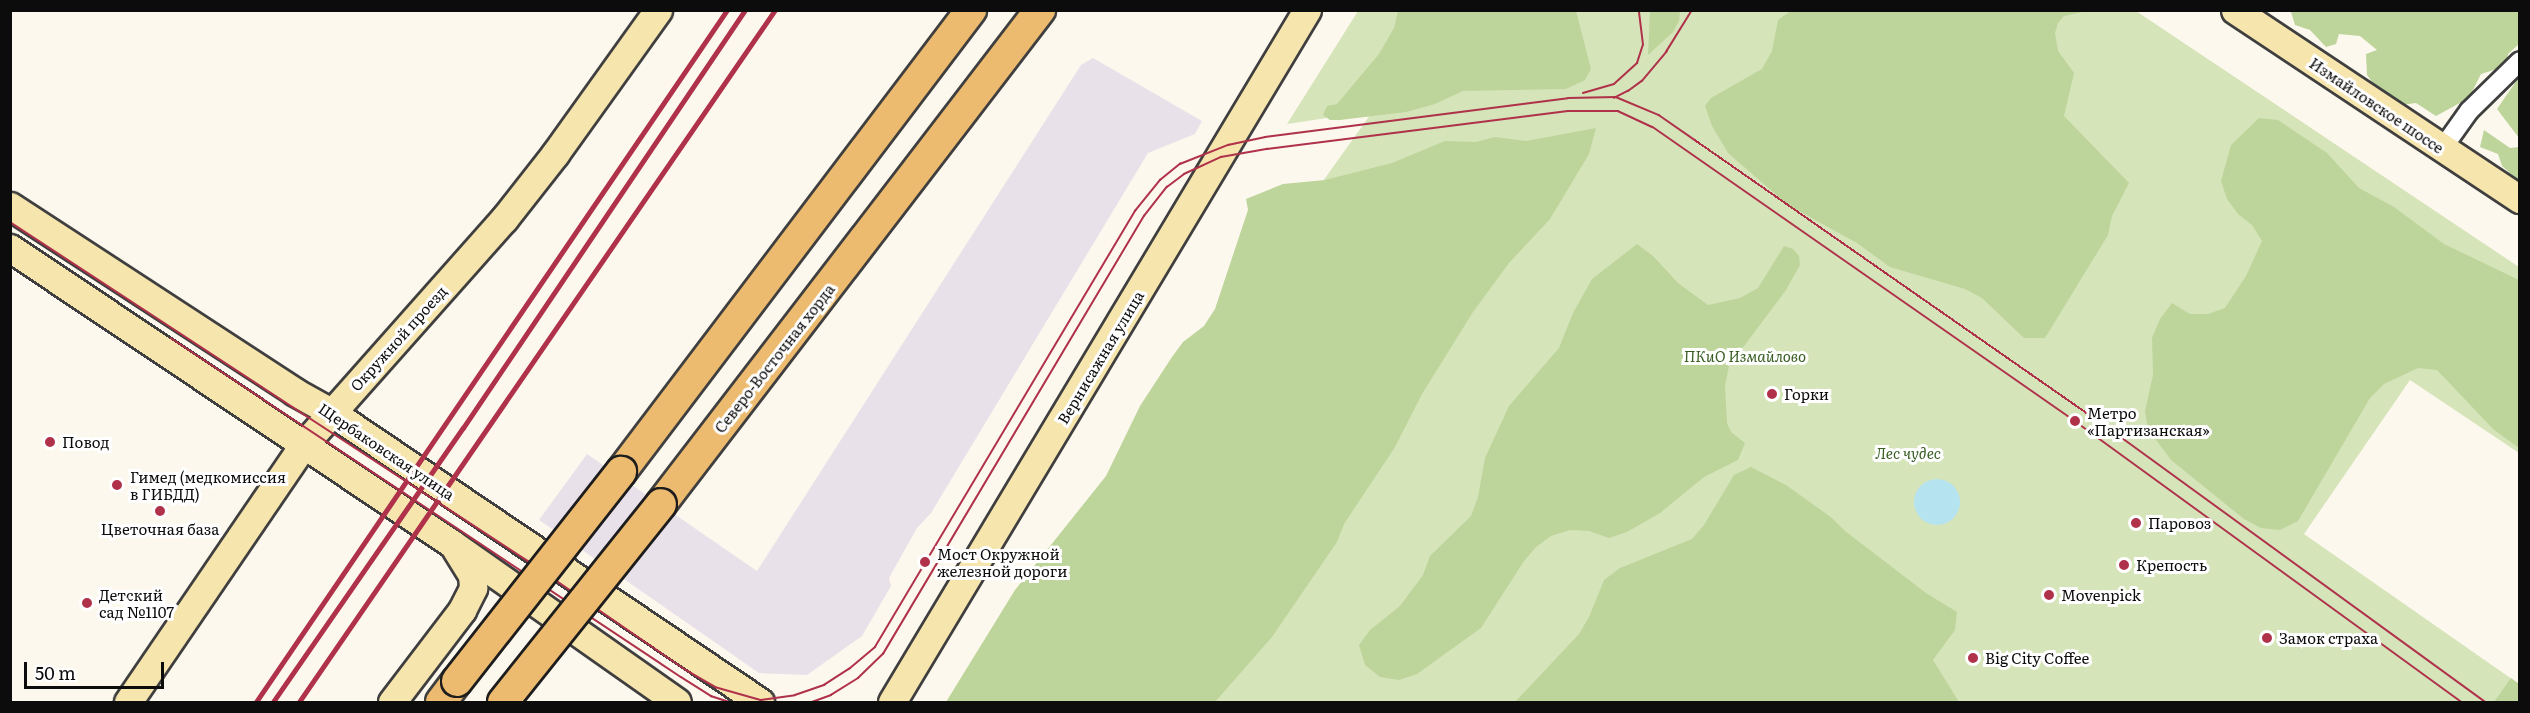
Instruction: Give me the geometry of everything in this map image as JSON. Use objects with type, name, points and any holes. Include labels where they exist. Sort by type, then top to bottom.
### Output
[{"type":"main road","name":"Окружной проезд","points":[[128,702],[305,443],[504,219],[569,135],[658,10]]},
{"type":"main road","points":[[449,692],[621,472],[971,10]]},
{"type":"main road","name":"Северо-Восточная хорда","points":[[503,702],[661,504],[1040,10]]},
{"type":"main road","name":"Вернисажная улица","points":[[892,702],[1307,10]]},
{"type":"main road","name":"Измайловское шоссе","points":[[2252,15],[2442,149],[2520,199]]},
{"type":"main road","name":"Щербаковская улица","points":[[10,206],[286,386],[331,412],[760,702]]},
{"type":"main road","points":[[10,248],[305,443],[597,644],[677,702]]},
{"type":"main road","points":[[392,702],[462,610],[473,588],[472,575],[465,559],[451,543]]},
{"type":"street","points":[[2442,149],[2469,111],[2520,61]]},
{"type":"shaded area","points":[[1093,58],[1202,121],[1195,134],[1148,153],[931,513],[917,528],[889,578],[891,586],[862,636],[807,675],[759,673],[539,520],[587,454],[757,571],[1081,65]]},
{"type":"green space","points":[[1792,10],[2087,11],[2064,16],[2058,23],[2055,33],[2058,51],[2074,73],[2064,116],[2129,183],[2112,216],[2108,235],[2045,338],[2024,338],[1982,298],[1965,289],[1890,267],[1857,243],[1788,205],[1728,153],[1712,126],[1705,106],[1711,98],[1762,69],[1772,51],[1778,20]]},
{"type":"green space","points":[[2295,10],[2519,11],[2519,44],[2508,54],[2506,66],[2481,74],[2469,98],[2436,116],[2416,103],[2402,105],[2380,93],[2367,75],[2366,54],[2377,50],[2360,36],[2339,34],[2336,44],[2326,47],[2310,30],[2295,25],[2291,12]]},
{"type":"green space","name":"ПКиО Измайлово","points":[[1358,11],[2136,11],[2519,267],[2519,453],[2410,380],[2304,534],[2519,684],[2519,702],[970,702],[1288,230],[1373,111],[1287,124]]},
{"type":"green space","points":[[1398,11],[1576,11],[1591,69],[1585,80],[1566,89],[1463,91],[1435,104],[1406,112],[1330,120],[1323,115],[1327,106],[1337,104],[1379,54],[1394,28]]},
{"type":"green space","points":[[1650,11],[1680,11],[1679,21],[1673,32],[1648,55]]},
{"type":"green space","points":[[2519,77],[2519,138],[2497,109]]},
{"type":"green space","points":[[2259,118],[2278,120],[2327,153],[2359,188],[2394,207],[2444,244],[2519,280],[2519,448],[2493,429],[2437,370],[2418,368],[2384,384],[2370,398],[2298,521],[2280,530],[2261,528],[2244,519],[2171,460],[2148,429],[2145,411],[2153,375],[2152,338],[2160,319],[2172,303],[2190,314],[2208,314],[2225,308],[2246,276],[2262,241],[2252,225],[2238,214],[2227,199],[2221,181],[2231,145]]},
{"type":"green space","points":[[1596,128],[1589,154],[1550,219],[1509,263],[1473,312],[1422,394],[1395,447],[1344,524],[1337,542],[1272,637],[1215,702],[946,702],[1015,590],[1106,476],[1140,406],[1172,357],[1183,342],[1204,326],[1215,309],[1248,210],[1246,199],[1283,184],[1325,180],[1392,163],[1445,141],[1476,142],[1495,137],[1526,141]]},
{"type":"green space","points":[[2484,130],[2510,148],[2519,147],[2519,181],[2502,166],[2498,154],[2480,147]]},
{"type":"green space","points":[[1637,244],[1653,256],[1678,283],[1708,305],[1740,298],[1758,288],[1784,246],[1793,249],[1799,256],[1800,265],[1786,290],[1729,366],[1725,386],[1727,423],[1731,432],[1745,443],[1738,460],[1704,477],[1660,513],[1627,532],[1609,538],[1589,531],[1570,530],[1551,536],[1536,547],[1524,561],[1481,628],[1417,674],[1399,680],[1380,677],[1365,665],[1359,645],[1370,630],[1400,606],[1423,575],[1430,556],[1471,516],[1478,497],[1485,458],[1509,406],[1559,348],[1573,313],[1592,279]]},
{"type":"green space","points":[[1751,467],[1786,485],[1832,518],[1845,531],[1926,593],[1957,612],[1955,630],[1933,660],[1959,702],[1515,702],[1579,634],[1589,617],[1604,580],[1620,568],[1692,539],[1704,525],[1734,475]]},
{"type":"green space","points":[[2511,678],[2519,684],[2519,702],[2494,702]]},
{"type":"water","points":[[1937,479],[1953,486],[1960,502],[1953,518],[1937,525],[1921,518],[1914,502],[1921,486]]},
{"type":"tram line","points":[[1583,93],[1614,84],[1637,63],[1643,45],[1639,10]]},
{"type":"tram line","points":[[1614,98],[1642,81],[1666,52],[1692,10]]},
{"type":"tram line","points":[[10,222],[528,561],[686,670],[715,687],[761,700],[795,695],[824,685],[849,669],[875,647],[1135,211],[1160,180],[1180,164],[1228,145],[1265,137],[1568,98],[1616,97],[1659,115],[1695,140],[2114,432],[2486,702]]},
{"type":"tram line","points":[[812,702],[831,695],[858,678],[883,654],[1144,216],[1167,187],[1184,174],[1221,157],[1267,149],[1568,111],[1618,111],[1653,127],[2075,421],[2462,702]]},
{"type":"tram line","points":[[171,338],[681,677],[711,696],[729,702]]},
{"type":"railway","points":[[256,702],[727,10]]},
{"type":"railway","points":[[273,702],[463,428],[745,10]]},
{"type":"railway","points":[[299,702],[775,10]]},
{"type":"place","name":"Горки","points":[[1772,394]]},
{"type":"place","name":"Метро «Партизанская»","points":[[2075,421]]},
{"type":"place","name":"Повод","points":[[50,442]]},
{"type":"place","name":"Гимед (медкомиссия в ГИБДД)","points":[[117,485]]},
{"type":"place","name":"Цветочная база","points":[[160,511]]},
{"type":"place","name":"Паровоз","points":[[2136,523]]},
{"type":"place","name":"Мост Окружной железной дороги","points":[[925,562]]},
{"type":"place","name":"Крепость","points":[[2124,565]]},
{"type":"place","name":"Movenpick","points":[[2049,595]]},
{"type":"place","name":"Детский сад №1107","points":[[87,603]]},
{"type":"place","name":"Замок страха","points":[[2267,638]]},
{"type":"place","name":"Big City Coffee","points":[[1973,658]]},
{"type":"park label","name":"Лес чудес","points":[[1908,453]]}]
